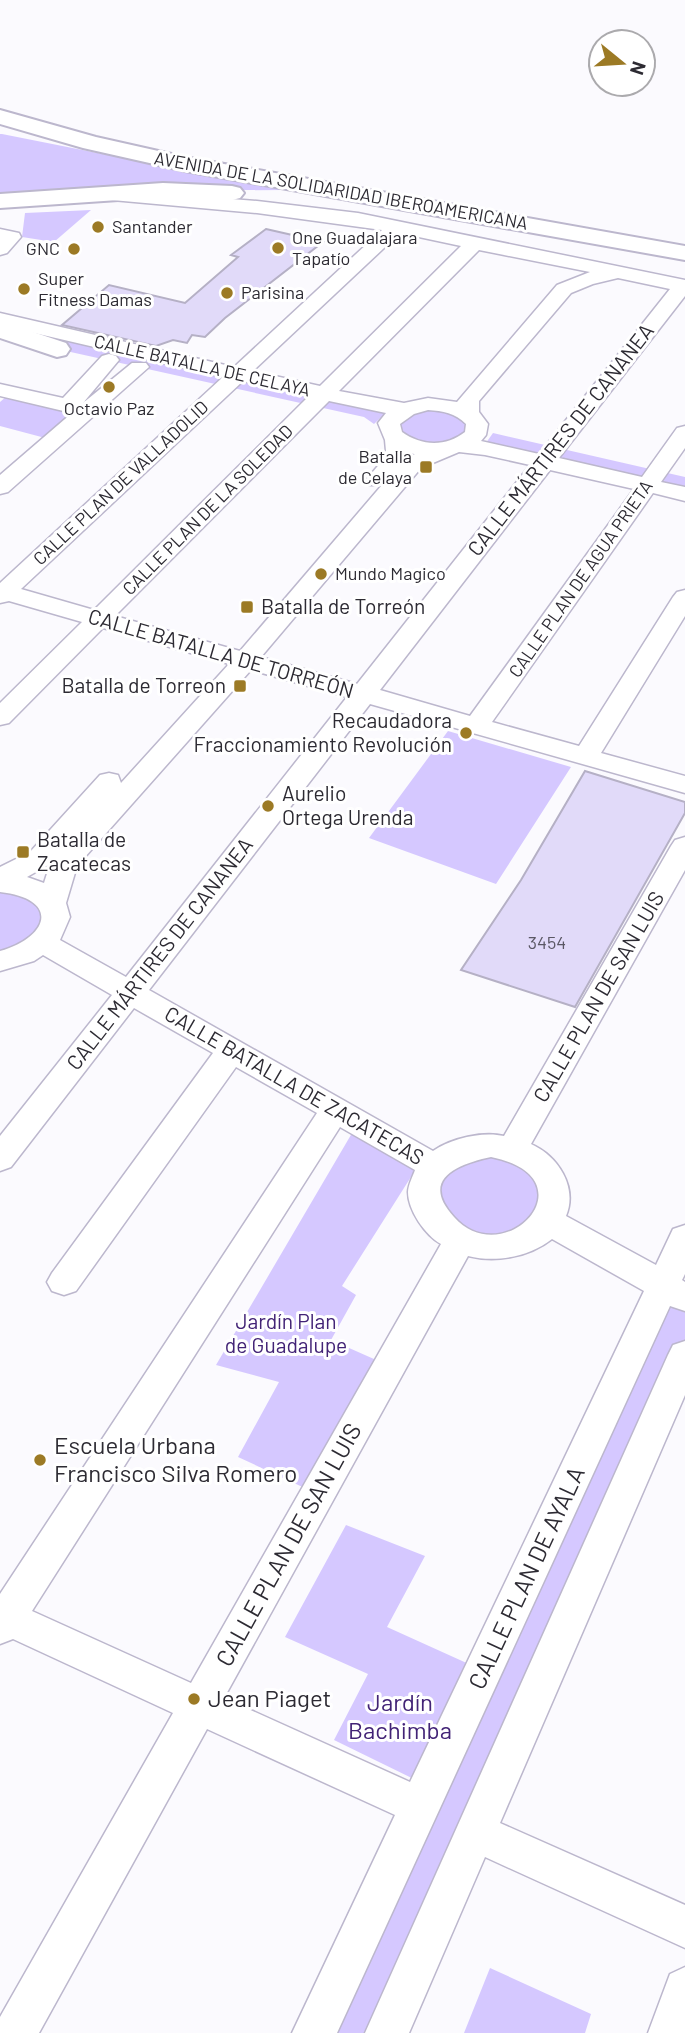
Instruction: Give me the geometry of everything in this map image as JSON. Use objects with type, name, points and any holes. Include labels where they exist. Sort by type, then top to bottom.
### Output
[{"type":"highway","name":"AVENIDA DE LA SOLIDARIDAD IBEROAMERICANA","points":[[0,117],[138,155],[685,251]]},
{"type":"highway","points":[[0,130],[138,155]]},
{"type":"highway","name":"AVENIDA DE LA SOLIDARIDAD IBEROAMERICANA","points":[[0,201],[93,194],[200,191],[310,200],[684,280]]},
{"type":"highway","points":[[0,329],[57,349]]},
{"type":"street","points":[[93,194],[257,207],[358,219],[621,273],[684,280]]},
{"type":"street","name":"CALLE PLAN DE VALLADOLID","points":[[1,593],[396,227]]},
{"type":"street","points":[[0,235],[12,237],[0,249]]},
{"type":"street","name":"CALLE PLAN DE LA SOLEDAD","points":[[0,717],[475,243]]},
{"type":"street","points":[[0,961],[23,956],[44,943],[56,923],[52,903],[64,863],[396,458],[399,449],[389,423],[394,415],[404,409],[450,396],[537,296],[549,276],[547,266],[540,257]]},
{"type":"street","points":[[0,881],[40,858],[234,658],[413,463],[470,441],[473,420],[468,400],[564,289],[587,279],[621,273]]},
{"type":"street","name":"CALLE MÁRTIRES DE CANANEA","points":[[0,1159],[684,280]]},
{"type":"street","name":"CALLE BATALLA DE CELAYA","points":[[0,319],[318,400],[404,409]]},
{"type":"street","name":"CALLE BATALLA DE CELAYA","points":[[0,335],[139,367],[231,380]]},
{"type":"street","points":[[78,409],[82,393],[109,360]]},
{"type":"street","points":[[0,487],[78,409],[139,367]]},
{"type":"street","points":[[2,393],[78,409]]},
{"type":"street","name":"CALLE BATALLA DE CELAYA","points":[[318,400],[365,419],[416,448],[451,448]]},
{"type":"street","points":[[428,404],[450,406],[473,420],[550,454]]},
{"type":"street","name":"CALLE PLAN DE AGUA PRIETA","points":[[476,726],[685,433]]},
{"type":"street","points":[[451,448],[550,454],[653,478],[685,494]]},
{"type":"street","points":[[653,478],[685,477]]},
{"type":"street","name":"CALLE BATALLA DE TORREÓN","points":[[1,593],[685,785]]},
{"type":"street","points":[[585,757],[685,597]]},
{"type":"street","name":"CALLE PLAN DE SAN LUIS","points":[[513,1149],[685,846]]},
{"type":"street","points":[[0,881],[28,886],[43,893],[52,903]]},
{"type":"street","name":"CALLE BATALLA DE ZACATECAS","points":[[44,943],[434,1166]]},
{"type":"street","points":[[64,1282],[232,1050]]},
{"type":"street","points":[[335,1110],[2,1620],[421,1807]]},
{"type":"street","points":[[491,1145],[513,1149],[536,1161],[551,1179],[556,1200],[548,1222],[533,1236],[510,1245],[485,1246],[460,1240],[445,1232],[425,1207],[423,1193],[426,1179],[434,1166],[449,1154],[469,1147],[491,1145]]},
{"type":"street","points":[[548,1222],[674,1292]]},
{"type":"street","name":"CALLE PLAN DE AYALA","points":[[314,2033],[421,1807],[674,1292],[685,1238]]},
{"type":"street","name":"CALLE PLAN DE SAN LUIS","points":[[15,2033],[460,1240]]},
{"type":"street","points":[[387,2033],[685,1355]]},
{"type":"street","points":[[475,1832],[685,1927]]},
{"type":"street","points":[[670,2033],[685,1989]]},
{"type":"green space","points":[[0,134],[284,190],[47,191],[0,198]]},
{"type":"green space","points":[[91,210],[54,242],[22,237],[25,213]]},
{"type":"green space","points":[[5,322],[391,408],[374,424],[364,417],[57,349]]},
{"type":"green space","points":[[7,396],[78,414],[49,439],[0,426],[0,402]]},
{"type":"green space","points":[[417,409],[450,409],[473,428],[447,446],[405,439],[397,422]]},
{"type":"green space","points":[[493,433],[685,477],[685,492],[483,447]]},
{"type":"green space","points":[[448,731],[571,767],[496,884],[369,838]]},
{"type":"green space","points":[[0,884],[28,886],[55,927],[0,960]]},
{"type":"green space","name":"Jardín Plan de Guadalupe","points":[[355,1128],[416,1169],[342,1286],[356,1295],[331,1340],[383,1363],[309,1490],[238,1457],[279,1382],[216,1365]]},
{"type":"green space","points":[[469,1147],[551,1179],[533,1236],[460,1240],[426,1179]]},
{"type":"green space","points":[[667,1293],[685,1301],[685,1355],[387,2033],[316,2033]]},
{"type":"green space","name":"Jardín Bachimba","points":[[346,1525],[425,1556],[387,1627],[471,1665],[424,1784],[334,1740],[368,1674],[285,1637]]},
{"type":"green space","points":[[490,1968],[591,2014],[585,2033],[464,2033]]},
{"type":"building","points":[[266,229],[323,242],[225,318],[205,337],[192,335],[187,343],[173,340],[156,346],[62,325],[109,285],[185,303],[238,257],[231,255]]},
{"type":"building","points":[[585,771],[685,802],[685,813],[575,1007],[461,970],[521,880]]},
{"type":"place","name":"Santander","points":[[98,227]]},
{"type":"place","name":"One Guadalajara Tapatío","points":[[278,248]]},
{"type":"place","name":"GNC","points":[[74,249]]},
{"type":"place","name":"Super Fitness Damas","points":[[24,289]]},
{"type":"place","name":"Parisina","points":[[227,293]]},
{"type":"place","name":"Octavio Paz","points":[[109,387]]},
{"type":"place","name":"Batalla de Celaya","points":[[426,467]]},
{"type":"place","name":"Mundo Magico","points":[[321,574]]},
{"type":"place","name":"Batalla de Torreón","points":[[247,607]]},
{"type":"place","name":"Batalla de Torreon","points":[[240,686]]},
{"type":"place","name":"Recaudadora Fraccionamiento Revolución","points":[[466,733]]},
{"type":"place","name":"Aurelio Ortega Urenda","points":[[268,806]]},
{"type":"place","name":"Batalla de Zacatecas","points":[[23,852]]},
{"type":"place","name":"Escuela Urbana Francisco Silva Romero","points":[[40,1460]]},
{"type":"place","name":"Jean Piaget","points":[[194,1699]]}]
